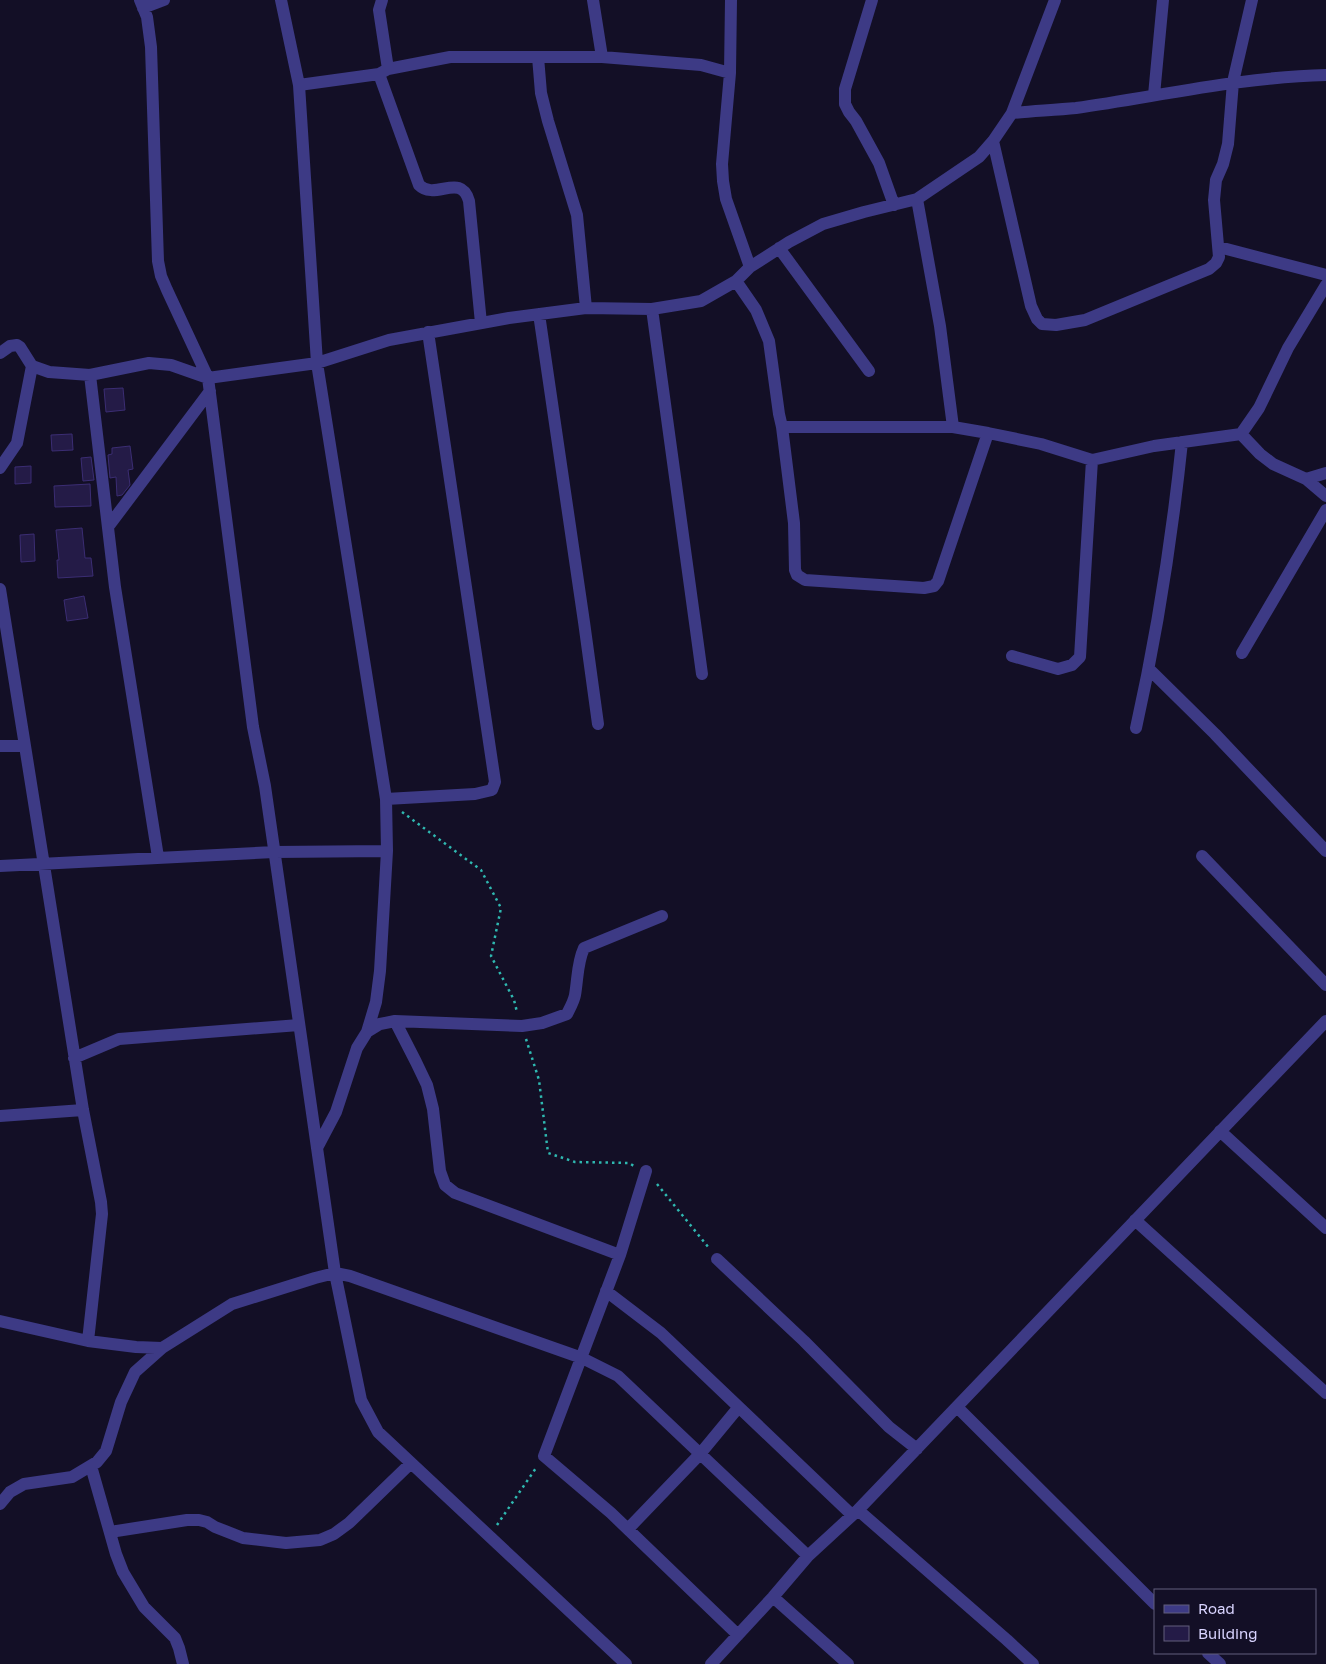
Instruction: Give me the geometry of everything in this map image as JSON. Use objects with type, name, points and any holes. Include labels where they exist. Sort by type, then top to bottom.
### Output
[{"type":"street","points":[[164,0],[141,4],[147,18],[151,46],[158,260],[161,276],[209,384],[253,727],[265,786],[335,1273],[361,1400],[378,1432],[626,1664]]},
{"type":"street","points":[[281,0],[299,85],[317,363],[386,799],[387,851],[380,971],[376,1002],[367,1032],[357,1048],[336,1112],[317,1148]]},
{"type":"street","points":[[382,0],[379,10],[384,72],[418,185],[424,190],[429,191],[457,188],[462,188],[466,191],[469,201],[481,323]]},
{"type":"street","points":[[593,0],[602,57]]},
{"type":"street","points":[[731,0],[730,73],[722,164],[723,180],[726,199],[750,268]]},
{"type":"street","points":[[872,0],[846,89],[846,104],[879,163],[894,205]]},
{"type":"street","points":[[0,353],[10,346],[17,345],[32,366],[49,372],[90,375],[149,363],[171,365],[209,384],[317,363],[389,340],[481,323],[560,310],[586,308],[652,309],[701,301],[736,281],[750,268],[779,248],[823,224],[917,199],[979,157],[993,141],[1012,113],[1056,0]]},
{"type":"street","points":[[1154,95],[1162,0]]},
{"type":"street","points":[[993,141],[1031,306],[1037,319],[1042,324],[1056,325],[1085,320],[1209,268],[1216,263],[1219,257],[1214,200],[1216,180],[1223,164],[1228,144],[1233,82],[1252,0]]},
{"type":"street","points":[[299,85],[384,72],[450,57],[602,57],[701,64],[730,73]]},
{"type":"street","points":[[538,57],[543,103],[577,215],[586,308]]},
{"type":"street","points":[[1012,113],[1075,108],[1233,82],[1289,76],[1326,75]]},
{"type":"street","points":[[917,199],[940,326],[953,428]]},
{"type":"street","points":[[1219,247],[1326,276]]},
{"type":"street","points":[[779,248],[869,371]]},
{"type":"street","points":[[736,281],[756,310],[769,340],[794,523],[795,570],[797,575],[805,580],[924,588],[934,586],[938,581],[988,433]]},
{"type":"street","points":[[782,427],[953,428],[1041,444],[1092,460],[1154,446],[1241,434],[1259,408],[1288,348],[1326,284]]},
{"type":"street","points":[[652,309],[702,674]]},
{"type":"street","points":[[539,314],[598,724]]},
{"type":"street","points":[[386,799],[475,794],[492,790],[495,782],[428,332]]},
{"type":"street","points":[[0,468],[18,443],[32,366]]},
{"type":"street","points":[[90,375],[115,587],[158,858]]},
{"type":"street","points":[[108,527],[209,384]]},
{"type":"street","points":[[1241,434],[1260,454],[1273,464],[1306,479],[1326,496]]},
{"type":"street","points":[[1136,728],[1149,670],[1175,503],[1182,442]]},
{"type":"street","points":[[1012,656],[1058,669],[1072,665],[1080,657],[1092,460]]},
{"type":"street","points":[[1306,479],[1326,473]]},
{"type":"street","points":[[1242,653],[1326,510]]},
{"type":"street","points":[[0,589],[74,1058],[101,1202],[102,1214],[88,1340]]},
{"type":"street","points":[[1149,670],[1215,734],[1326,851]]},
{"type":"street","points":[[0,746],[25,746]]},
{"type":"street","points":[[0,866],[274,852],[387,851]]},
{"type":"street","points":[[1202,856],[1326,985]]},
{"type":"street","points":[[367,1032],[380,1024],[395,1021],[522,1026],[542,1023],[567,1014],[575,997],[576,974],[584,948],[662,916]]},
{"type":"street","points":[[395,1021],[427,1085],[433,1109],[440,1171],[445,1185],[455,1193],[620,1255]]},
{"type":"street","points":[[711,1664],[808,1556],[855,1513],[917,1449],[1326,1021]]},
{"type":"street","points":[[74,1058],[119,1038],[299,1025]]},
{"type":"street","points":[[0,1116],[83,1110]]},
{"type":"street","points":[[1220,1131],[1326,1228]]},
{"type":"street","points":[[646,1171],[620,1255],[544,1456],[628,1529],[738,1635]]},
{"type":"street","points":[[1135,1220],[1326,1393]]},
{"type":"street","points":[[717,1259],[804,1340],[890,1428],[917,1449]]},
{"type":"street","points":[[0,1504],[10,1492],[24,1484],[72,1477],[97,1462],[106,1451],[122,1402],[136,1372],[162,1348],[232,1304],[335,1273],[350,1276],[582,1358],[618,1376],[808,1556]]},
{"type":"street","points":[[606,1291],[661,1333],[738,1408],[855,1513],[1008,1640],[1032,1664]]},
{"type":"street","points":[[0,1321],[88,1340],[136,1348],[162,1348]]},
{"type":"street","points":[[957,1407],[1154,1603]]},
{"type":"street","points":[[628,1529],[700,1454],[738,1408]]},
{"type":"street","points":[[110,1532],[199,1520],[243,1538],[286,1543],[320,1540],[334,1534],[349,1523],[411,1463]]},
{"type":"street","points":[[91,1466],[123,1572],[144,1607],[175,1638],[180,1648],[183,1664]]},
{"type":"street","points":[[773,1597],[848,1664]]},
{"type":"street","points":[[1209,1654],[1220,1664]]},
{"type":"path","points":[[490,1536],[544,1456]]},
{"type":"building","points":[[123,388],[125,410],[106,412],[104,389]]},
{"type":"building","points":[[72,434],[73,450],[52,451],[51,435]]},
{"type":"building","points":[[130,446],[133,469],[128,470],[130,485],[122,495],[117,496],[116,477],[110,478],[108,455],[112,454],[112,448]]},
{"type":"building","points":[[91,457],[94,480],[83,481],[81,458]]},
{"type":"building","points":[[31,466],[31,483],[15,484],[15,467]]},
{"type":"building","points":[[90,484],[91,506],[55,507],[54,486]]},
{"type":"building","points":[[82,528],[85,558],[91,558],[93,576],[58,578],[57,560],[59,560],[56,530]]},
{"type":"building","points":[[34,534],[35,561],[21,562],[20,535]]},
{"type":"building","points":[[84,596],[88,618],[67,621],[64,600]]}]
